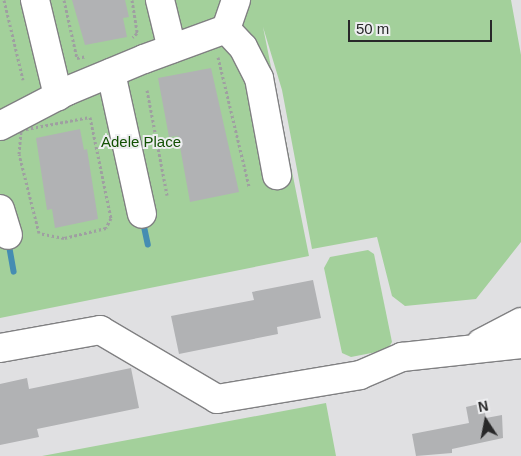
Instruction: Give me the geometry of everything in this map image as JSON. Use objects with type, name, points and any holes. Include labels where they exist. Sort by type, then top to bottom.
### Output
[{"type":"lane","points":[[35,0],[58,96]]},
{"type":"lane","points":[[160,0],[172,49]]},
{"type":"lane","points":[[226,29],[236,0]]},
{"type":"lane","points":[[0,126],[58,96],[102,64],[172,49],[226,29]]},
{"type":"lane","points":[[226,29],[243,47],[258,78],[277,175]]},
{"type":"lane","points":[[102,64],[142,214]]},
{"type":"lane","points":[[0,209],[8,235]]},
{"type":"lane","points":[[466,350],[521,322]]},
{"type":"lane","points":[[0,348],[100,330],[217,399],[360,375],[402,357],[521,344]]},
{"type":"path","points":[[4,0],[23,80]]},
{"type":"path","points":[[64,0],[77,58],[102,64]]},
{"type":"path","points":[[128,42],[137,33],[132,0]]},
{"type":"path","points":[[218,57],[249,186]]},
{"type":"path","points":[[147,90],[167,195]]},
{"type":"path","points":[[90,117],[111,218],[106,228],[59,239],[39,233],[19,154],[21,130],[90,117]]},
{"type":"green space","name":"Adele Place","points":[[0,0],[511,0],[521,55],[521,242],[476,299],[405,306],[392,296],[377,237],[312,249],[282,90],[263,27],[309,256],[0,318]]},
{"type":"green space","points":[[368,250],[374,254],[392,342],[387,350],[351,357],[342,353],[324,268],[330,257]]},
{"type":"green space","points":[[326,403],[336,456],[42,456]]},
{"type":"building","points":[[72,0],[125,0],[129,17],[123,18],[127,37],[85,45]]},
{"type":"building","points":[[211,68],[239,192],[190,202],[178,136],[169,137],[158,78]]},
{"type":"building","points":[[80,129],[84,150],[87,149],[98,219],[55,228],[52,209],[47,210],[36,138]]},
{"type":"building","points":[[313,280],[321,318],[277,327],[278,334],[179,354],[171,316],[254,300],[252,292]]},
{"type":"building","points":[[131,368],[139,408],[37,429],[39,437],[0,445],[0,384],[27,378],[29,389]]},
{"type":"building","points":[[483,403],[486,418],[502,415],[503,438],[452,449],[452,453],[416,456],[412,434],[469,423],[466,407]]},
{"type":"waterway","points":[[143,220],[148,244]]},
{"type":"waterway","points":[[9,243],[14,272]]}]
